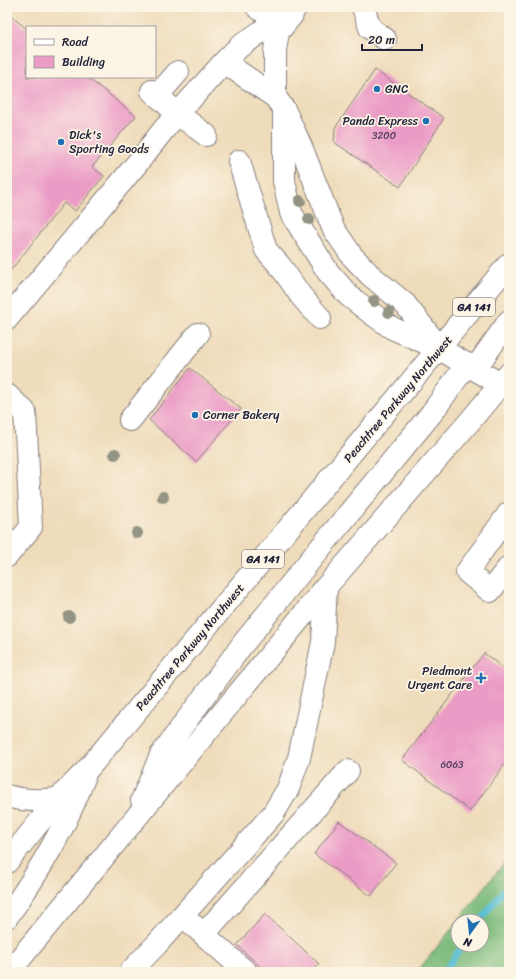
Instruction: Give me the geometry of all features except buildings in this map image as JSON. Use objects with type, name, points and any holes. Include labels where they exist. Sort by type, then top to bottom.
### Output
[{"type":"main road","points":[[257,7],[277,20]]},
{"type":"main road","points":[[7,319],[178,114],[224,62],[239,48],[297,7]]},
{"type":"main road","points":[[9,972],[326,587],[506,382],[471,367],[440,349],[392,328],[349,296],[328,272],[291,213],[284,181],[280,103],[274,51],[278,32],[297,7]]},
{"type":"main road","points":[[363,7],[370,28],[386,39]]},
{"type":"main road","points":[[224,62],[280,103],[302,149],[332,228],[352,256],[370,275],[405,304],[440,349]]},
{"type":"main road","points":[[178,72],[154,94],[206,135]]},
{"type":"main road","points":[[239,161],[266,250],[320,318]]},
{"type":"main road","name":"Peachtree Parkway Northwest","points":[[7,862],[58,799],[87,770],[440,349],[509,264]]},
{"type":"main road","points":[[134,820],[161,755],[242,645],[509,321]]},
{"type":"main road","points":[[130,420],[198,334]]},
{"type":"main road","points":[[7,395],[25,412],[31,527],[7,556]]},
{"type":"main road","points":[[507,520],[467,572],[490,591],[509,568]]},
{"type":"main road","points":[[130,972],[183,916],[273,814],[288,789],[299,758],[323,642],[326,587]]},
{"type":"main road","points":[[7,917],[25,892],[57,840],[70,814],[87,770]]},
{"type":"main road","points":[[204,934],[348,771]]},
{"type":"main road","points":[[7,796],[39,801],[58,799]]},
{"type":"main road","points":[[183,916],[246,972]]},
{"type":"green space","points":[[509,857],[509,972],[417,972],[450,931],[450,953],[490,953],[490,913],[464,913]]},
{"type":"waterway","points":[[486,913],[509,883]]},
{"type":"waterway","points":[[444,972],[457,953]]},
{"type":"place","name":"GNC","points":[[377,89]]},
{"type":"place","name":"Panda Express","points":[[426,121]]},
{"type":"place","name":"Dick's Sporting Goods","points":[[61,142]]},
{"type":"place","name":"Corner Bakery","points":[[195,415]]},
{"type":"place","name":"Piedmont Urgent Care","points":[[481,678]]}]
